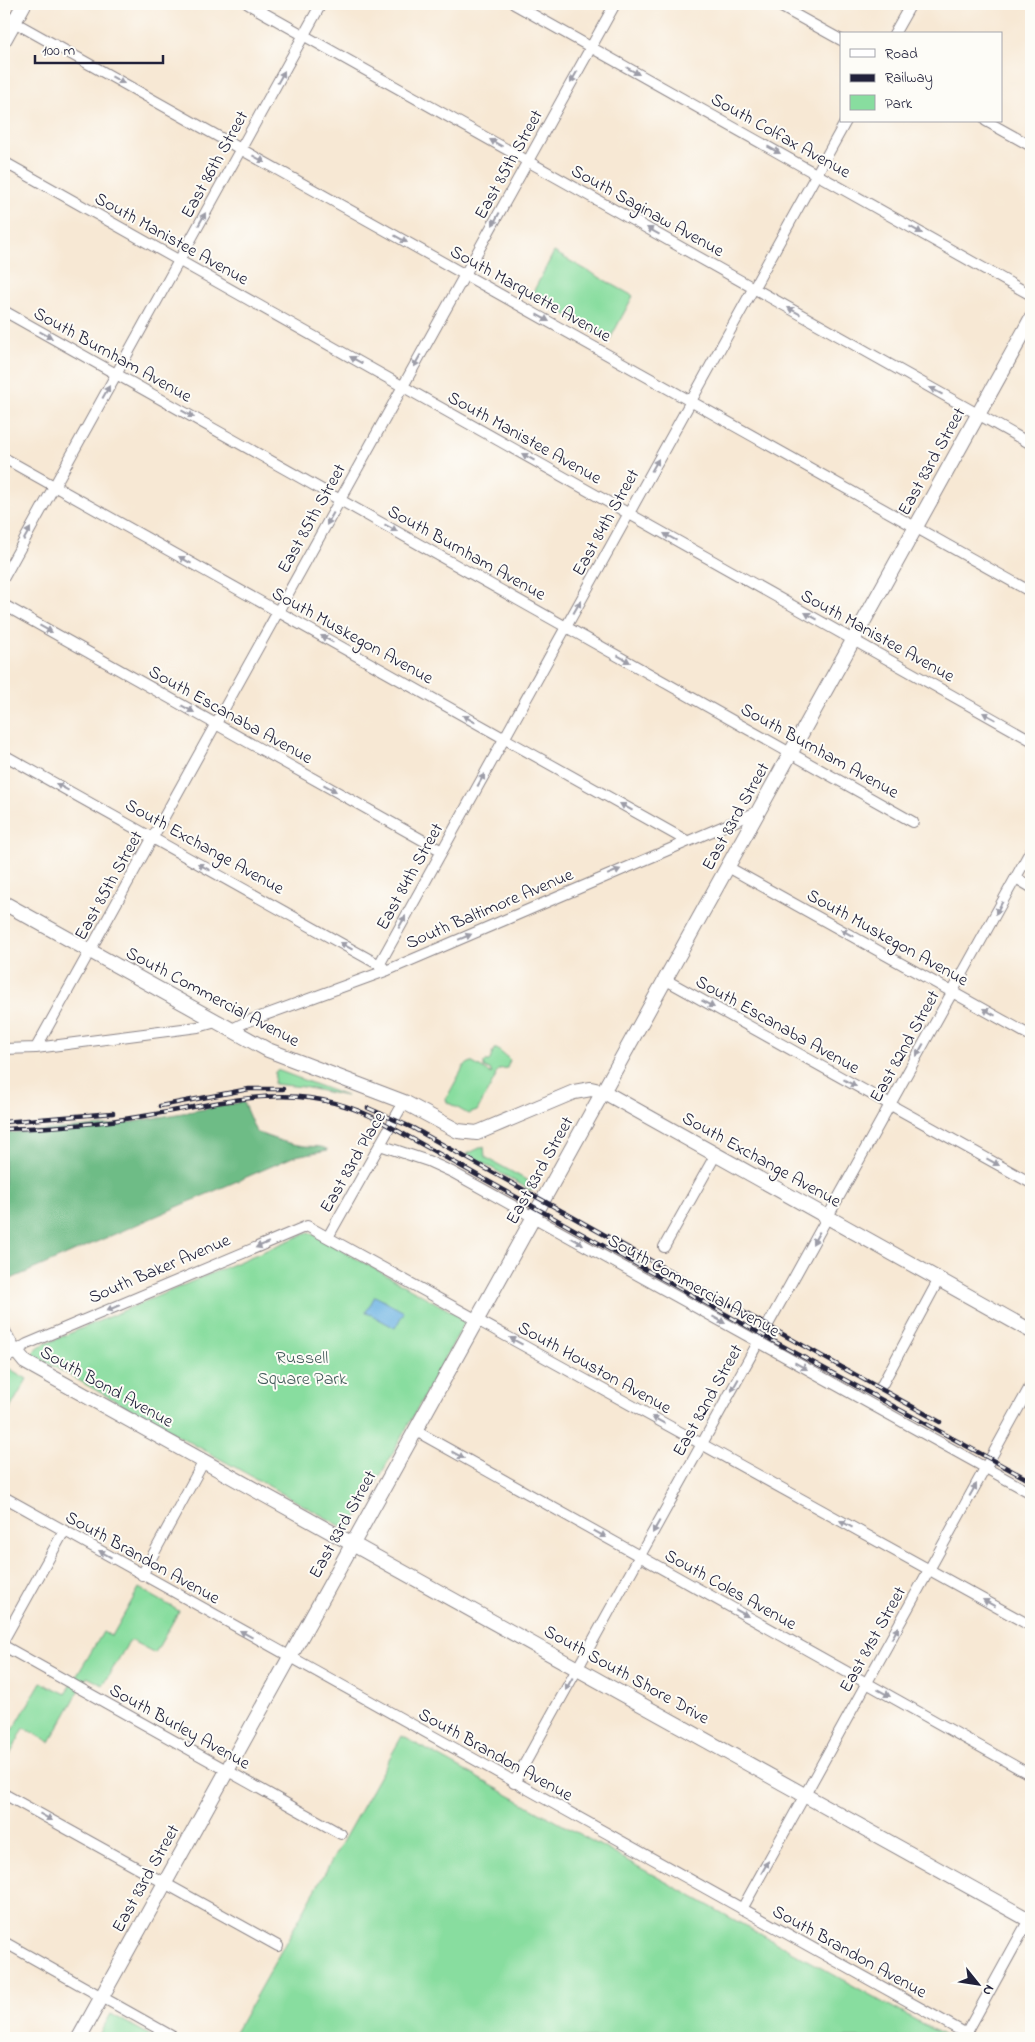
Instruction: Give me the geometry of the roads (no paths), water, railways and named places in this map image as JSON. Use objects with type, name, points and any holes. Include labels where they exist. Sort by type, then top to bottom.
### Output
[{"type":"street","points":[[4,40],[24,4]]},
{"type":"street","name":"South Saginaw Avenue","points":[[248,4],[1031,444]]},
{"type":"street","name":"East 86th Street","points":[[4,577],[321,4]]},
{"type":"street","name":"South Colfax Avenue","points":[[514,4],[1031,295]]},
{"type":"street","name":"East 85th Street","points":[[36,1048],[615,4]]},
{"type":"street","points":[[776,4],[840,39]]},
{"type":"street","points":[[895,32],[911,4]]},
{"type":"street","name":"South Marquette Avenue","points":[[14,22],[1031,592]]},
{"type":"street","name":"East 84th Street","points":[[383,967],[442,851],[845,122]]},
{"type":"street","points":[[988,122],[1031,146]]},
{"type":"street","name":"South Manistee Avenue","points":[[4,162],[1031,740]]},
{"type":"street","name":"South Burnham Avenue","points":[[4,311],[792,752],[913,822]]},
{"type":"street","name":"East 83rd Street","points":[[79,2038],[1031,319]]},
{"type":"street","name":"South Muskegon Avenue","points":[[4,458],[686,841]]},
{"type":"street","name":"South Escanaba Avenue","points":[[4,605],[442,851]]},
{"type":"street","name":"South Exchange Avenue","points":[[4,755],[383,967]]},
{"type":"street","name":"South Baltimore Avenue","points":[[230,1030],[759,811]]},
{"type":"street","name":"East 82nd Street","points":[[514,1783],[1031,850]]},
{"type":"street","name":"South Muskegon Avenue","points":[[728,867],[1031,1036]]},
{"type":"street","points":[[1016,878],[1031,887]]},
{"type":"street","name":"South Commercial Avenue","points":[[4,903],[230,1030],[282,1056],[404,1102],[465,1134]]},
{"type":"street","name":"South Escanaba Avenue","points":[[666,980],[1031,1183]]},
{"type":"street","points":[[4,1049],[36,1048],[198,1027],[216,1022]]},
{"type":"street","name":"South Exchange Avenue","points":[[465,1134],[484,1131],[574,1092],[591,1089],[604,1092],[1031,1331]]},
{"type":"street","name":"East 83rd Place","points":[[328,1237],[404,1102]]},
{"type":"street","name":"South Commercial Avenue","points":[[380,1145],[441,1166],[1031,1493]]},
{"type":"street","points":[[664,1247],[716,1154]]},
{"type":"street","name":"South Baker Avenue","points":[[10,1354],[27,1344],[307,1226],[328,1237]]},
{"type":"street","name":"South Houston Avenue","points":[[328,1237],[1031,1626]]},
{"type":"street","points":[[882,1385],[940,1280]]},
{"type":"street","name":"South Bond Avenue","points":[[4,1329],[10,1354],[204,1461]]},
{"type":"street","name":"East 81st Street","points":[[742,1910],[1031,1385]]},
{"type":"street","name":"South Coles Avenue","points":[[416,1431],[1031,1775]]},
{"type":"street","points":[[142,1575],[204,1461]]},
{"type":"street","name":"South South Shore Drive","points":[[204,1461],[1031,1919]]},
{"type":"street","name":"South Brandon Avenue","points":[[4,1497],[289,1658],[970,2036]]},
{"type":"street","points":[[4,1639],[64,1531]]},
{"type":"street","name":"South Burley Avenue","points":[[4,1646],[341,1834]]},
{"type":"street","points":[[4,1794],[278,1946]]},
{"type":"street","points":[[970,2036],[1031,1919]]},
{"type":"street","points":[[4,1942],[175,2038]]},
{"type":"water","points":[[375,1296],[404,1312],[395,1328],[366,1312]]},
{"type":"railway","points":[[160,1106],[249,1089],[283,1089]]},
{"type":"railway","points":[[4,1129],[57,1127],[109,1121],[264,1097],[322,1100],[352,1108],[382,1122],[779,1344],[1031,1481]]},
{"type":"railway","points":[[368,1108],[413,1128],[940,1422]]},
{"type":"railway","points":[[4,1122],[113,1113]]},
{"type":"park label","name":"Russell Square Park","points":[[302,1367]]}]
